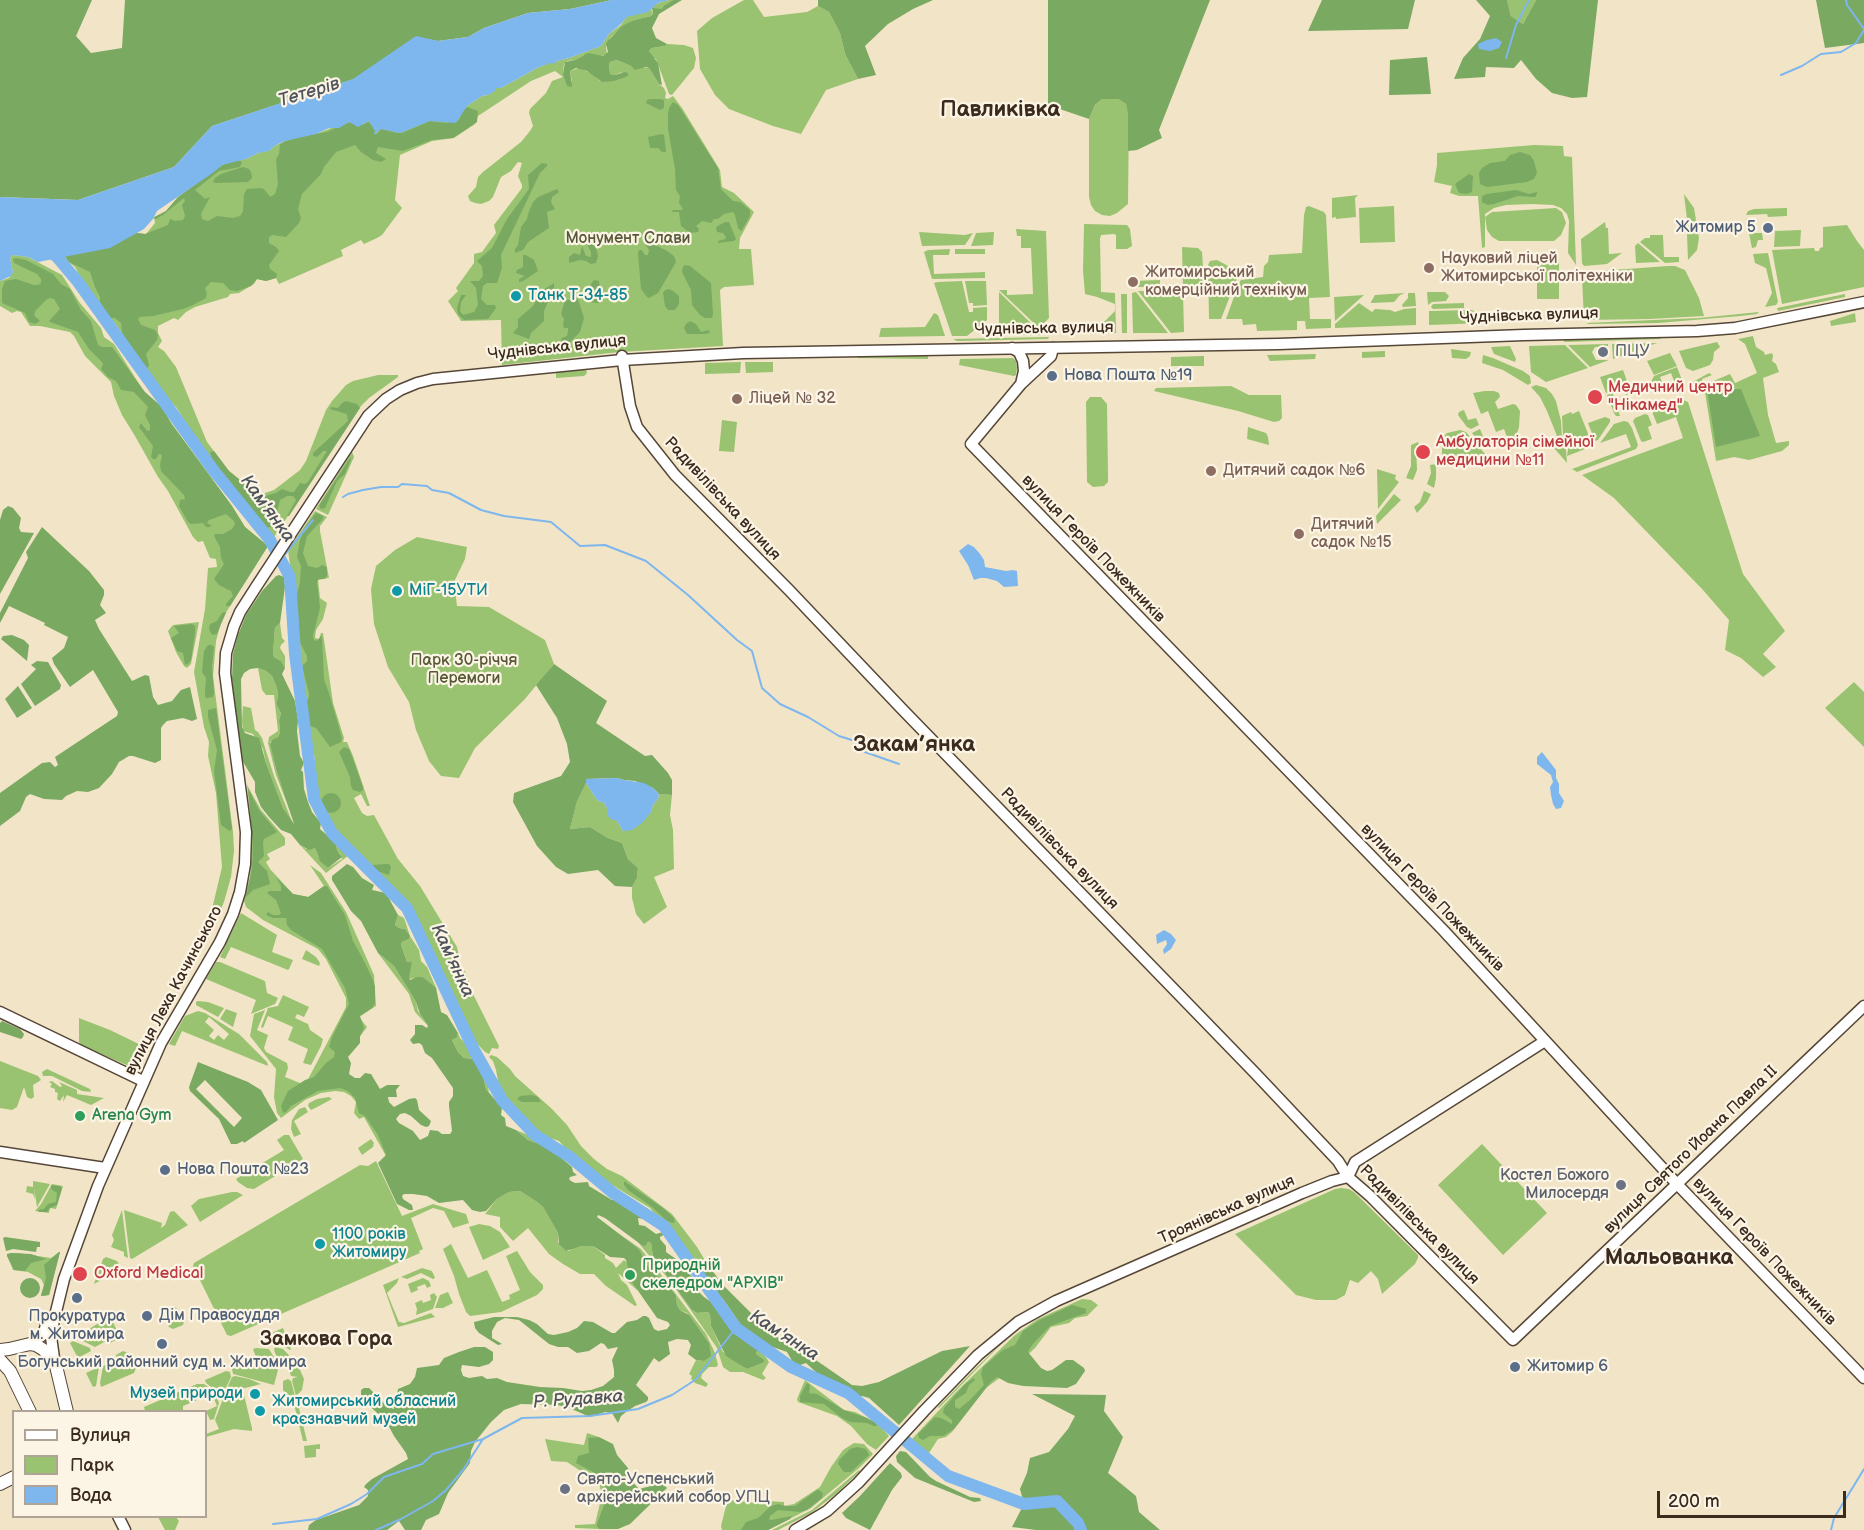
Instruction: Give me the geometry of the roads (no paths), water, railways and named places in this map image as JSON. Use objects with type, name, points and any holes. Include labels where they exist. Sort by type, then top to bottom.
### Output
[{"type":"highway","points":[[14,1379],[16,1357],[28,1345]]},
{"type":"highway","points":[[0,1350],[28,1345],[36,1345],[45,1350],[56,1366],[67,1410]]},
{"type":"highway","points":[[0,1360],[14,1379],[29,1410]]},
{"type":"street","name":"Чуднівська вулиця","points":[[622,358],[743,353],[1279,344],[1696,331],[1735,328],[1864,300]]},
{"type":"street","name":"Чуднівська вулиця","points":[[254,586],[368,416],[386,399],[409,386],[433,380],[622,358],[743,349],[1239,340],[1705,326],[1734,324],[1864,300]]},
{"type":"street","points":[[1012,348],[1019,352],[1023,362],[1024,371],[1021,384]]},
{"type":"street","points":[[1021,384],[1051,356],[1053,348]]},
{"type":"street","name":"Радивілівська вулиця","points":[[622,358],[630,406],[637,427],[675,475],[1254,1072],[1338,1161],[1348,1177],[1370,1196],[1513,1340]]},
{"type":"street","name":"вулиця Героїв Пожежників","points":[[1021,384],[971,444],[1444,931],[1677,1184],[1864,1378]]},
{"type":"street","name":"вулиця Леха Качинського","points":[[28,1345],[39,1339],[45,1331],[62,1275],[141,1080],[220,942],[240,892],[246,854],[246,832],[226,690],[226,657],[238,617],[254,586]]},
{"type":"street","name":"вулиця Святого Йоана Павла II","points":[[1513,1340],[1864,1006]]},
{"type":"street","points":[[0,1012],[141,1080]]},
{"type":"street","points":[[1348,1177],[1355,1162],[1545,1041]]},
{"type":"street","points":[[0,1152],[104,1167]]},
{"type":"street","name":"вулиця Леха Качинського","points":[[56,1366],[51,1337],[54,1320],[64,1279],[104,1167]]},
{"type":"street","name":"Троянівська вулиця","points":[[795,1530],[827,1511],[858,1483],[989,1345],[1033,1313],[1332,1180],[1348,1177]]},
{"type":"water","points":[[612,0],[669,0],[658,3],[648,12],[627,17],[609,34],[601,46],[537,68],[501,88],[496,88],[488,95],[482,96],[467,106],[456,123],[430,121],[400,133],[381,129],[374,135],[375,131],[369,121],[358,127],[349,122],[339,128],[329,128],[316,134],[285,141],[269,151],[222,165],[157,211],[144,229],[110,248],[38,262],[28,257],[13,255],[10,258],[13,272],[11,276],[0,281],[0,197],[78,200],[174,167],[212,126],[353,79],[416,36],[438,41],[468,37],[484,28],[528,13],[570,9]]},
{"type":"water","points":[[1496,38],[1502,42],[1499,48],[1490,51],[1479,49],[1478,44]]},
{"type":"water","points":[[968,544],[980,554],[985,567],[1017,571],[1018,586],[1004,587],[997,581],[986,578],[974,580],[959,551]]},
{"type":"water","points":[[1542,752],[1556,770],[1559,793],[1564,801],[1561,808],[1556,809],[1553,804],[1550,787],[1553,782],[1551,775],[1537,764],[1537,757]]},
{"type":"water","points":[[617,778],[644,783],[659,794],[651,812],[632,830],[623,831],[617,821],[607,815],[604,803],[597,800],[586,783],[586,779]]},
{"type":"water","points":[[1164,930],[1176,940],[1171,949],[1164,954],[1166,940],[1157,944],[1156,935]]},
{"type":"waterway","points":[[1506,58],[1516,25],[1529,0]]},
{"type":"waterway","points":[[1846,0],[1864,29]]},
{"type":"waterway","points":[[1781,75],[1821,54],[1841,52],[1856,43],[1864,30]]},
{"type":"waterway","name":"Кам'янка","points":[[45,248],[57,257],[78,282],[214,471],[270,540],[290,577],[295,654],[314,799],[332,833],[407,908],[473,1048],[502,1100],[535,1135],[570,1157],[613,1193],[664,1226],[736,1328],[791,1367],[848,1393],[948,1476],[1024,1504],[1057,1501],[1078,1523],[1081,1530]]},
{"type":"waterway","points":[[343,497],[363,490],[398,487],[402,484],[427,486],[432,490],[449,493],[481,510],[504,516],[551,522],[580,546],[605,545],[646,561],[752,651],[762,688],[780,704],[808,717],[839,736],[855,741],[862,751],[899,764]]},
{"type":"waterway","points":[[281,559],[313,520]]},
{"type":"waterway","name":"Р. Рудавка","points":[[273,1524],[317,1519],[367,1494],[384,1477],[422,1464],[433,1454],[483,1439],[522,1418],[590,1416],[638,1409],[672,1395],[695,1380],[736,1328]]},
{"type":"waterway","points":[[376,1530],[433,1501],[446,1490],[463,1470],[483,1439]]},
{"type":"waterway","points":[[1831,1530],[1834,1518],[1864,1469]]},
{"type":"place","name":"Житомир 5","points":[[1768,228]]},
{"type":"place","name":"Науковий ліцей Житомирської політехніки","points":[[1429,268]]},
{"type":"place","name":"Житомирський комерційний технікум","points":[[1133,282]]},
{"type":"place","name":"Танк Т-34-85","points":[[516,296]]},
{"type":"place","name":"ПЦУ","points":[[1603,352]]},
{"type":"place","name":"Нова Пошта №19","points":[[1052,376]]},
{"type":"place","name":"Медичний центр \"Нікамед\"","points":[[1595,397]]},
{"type":"place","name":"Ліцей № 32","points":[[737,399]]},
{"type":"place","name":"Амбулаторія сімейної медицини №11","points":[[1423,452]]},
{"type":"place","name":"Дитячий садок №6","points":[[1211,471]]},
{"type":"place","name":"Дитячий садок №15","points":[[1299,534]]},
{"type":"place","name":"МіГ-15УТИ","points":[[397,591]]},
{"type":"place","name":"Arena Gym","points":[[80,1116]]},
{"type":"place","name":"Нова Пошта №23","points":[[165,1170]]},
{"type":"place","name":"Костел Божого Милосердя","points":[[1621,1185]]},
{"type":"place","name":"1100 років Житомиру","points":[[320,1244]]},
{"type":"place","name":"Oxford Medical","points":[[80,1274]]},
{"type":"place","name":"Природній скеледром \"АРХІВ\"","points":[[630,1275]]},
{"type":"place","name":"Прокуратура м. Житомира","points":[[77,1298]]},
{"type":"place","name":"Дім Правосуддя","points":[[147,1316]]},
{"type":"place","name":"Богунський районний суд м. Житомира","points":[[162,1344]]},
{"type":"place","name":"Житомир 6","points":[[1515,1367]]},
{"type":"place","name":"Музей природи","points":[[255,1394]]},
{"type":"place","name":"Житомирський обласний краєзнавчий музей","points":[[260,1411]]},
{"type":"place","name":"Свято-Успенський архієрейський собор УПЦ","points":[[565,1489]]},
{"type":"district","name":"Павликівка","points":[[1000,110]]},
{"type":"district","name":"Закам’янка","points":[[914,745]]},
{"type":"district","name":"Мальованка","points":[[1669,1258]]},
{"type":"district","name":"Замкова Гора","points":[[326,1340]]},
{"type":"water label","name":"Тетерів","points":[[309,93]]},
{"type":"park label","name":"Монумент Слави","points":[[628,239]]},
{"type":"park label","name":"Парк 30-річчя Перемоги","points":[[464,670]]}]
